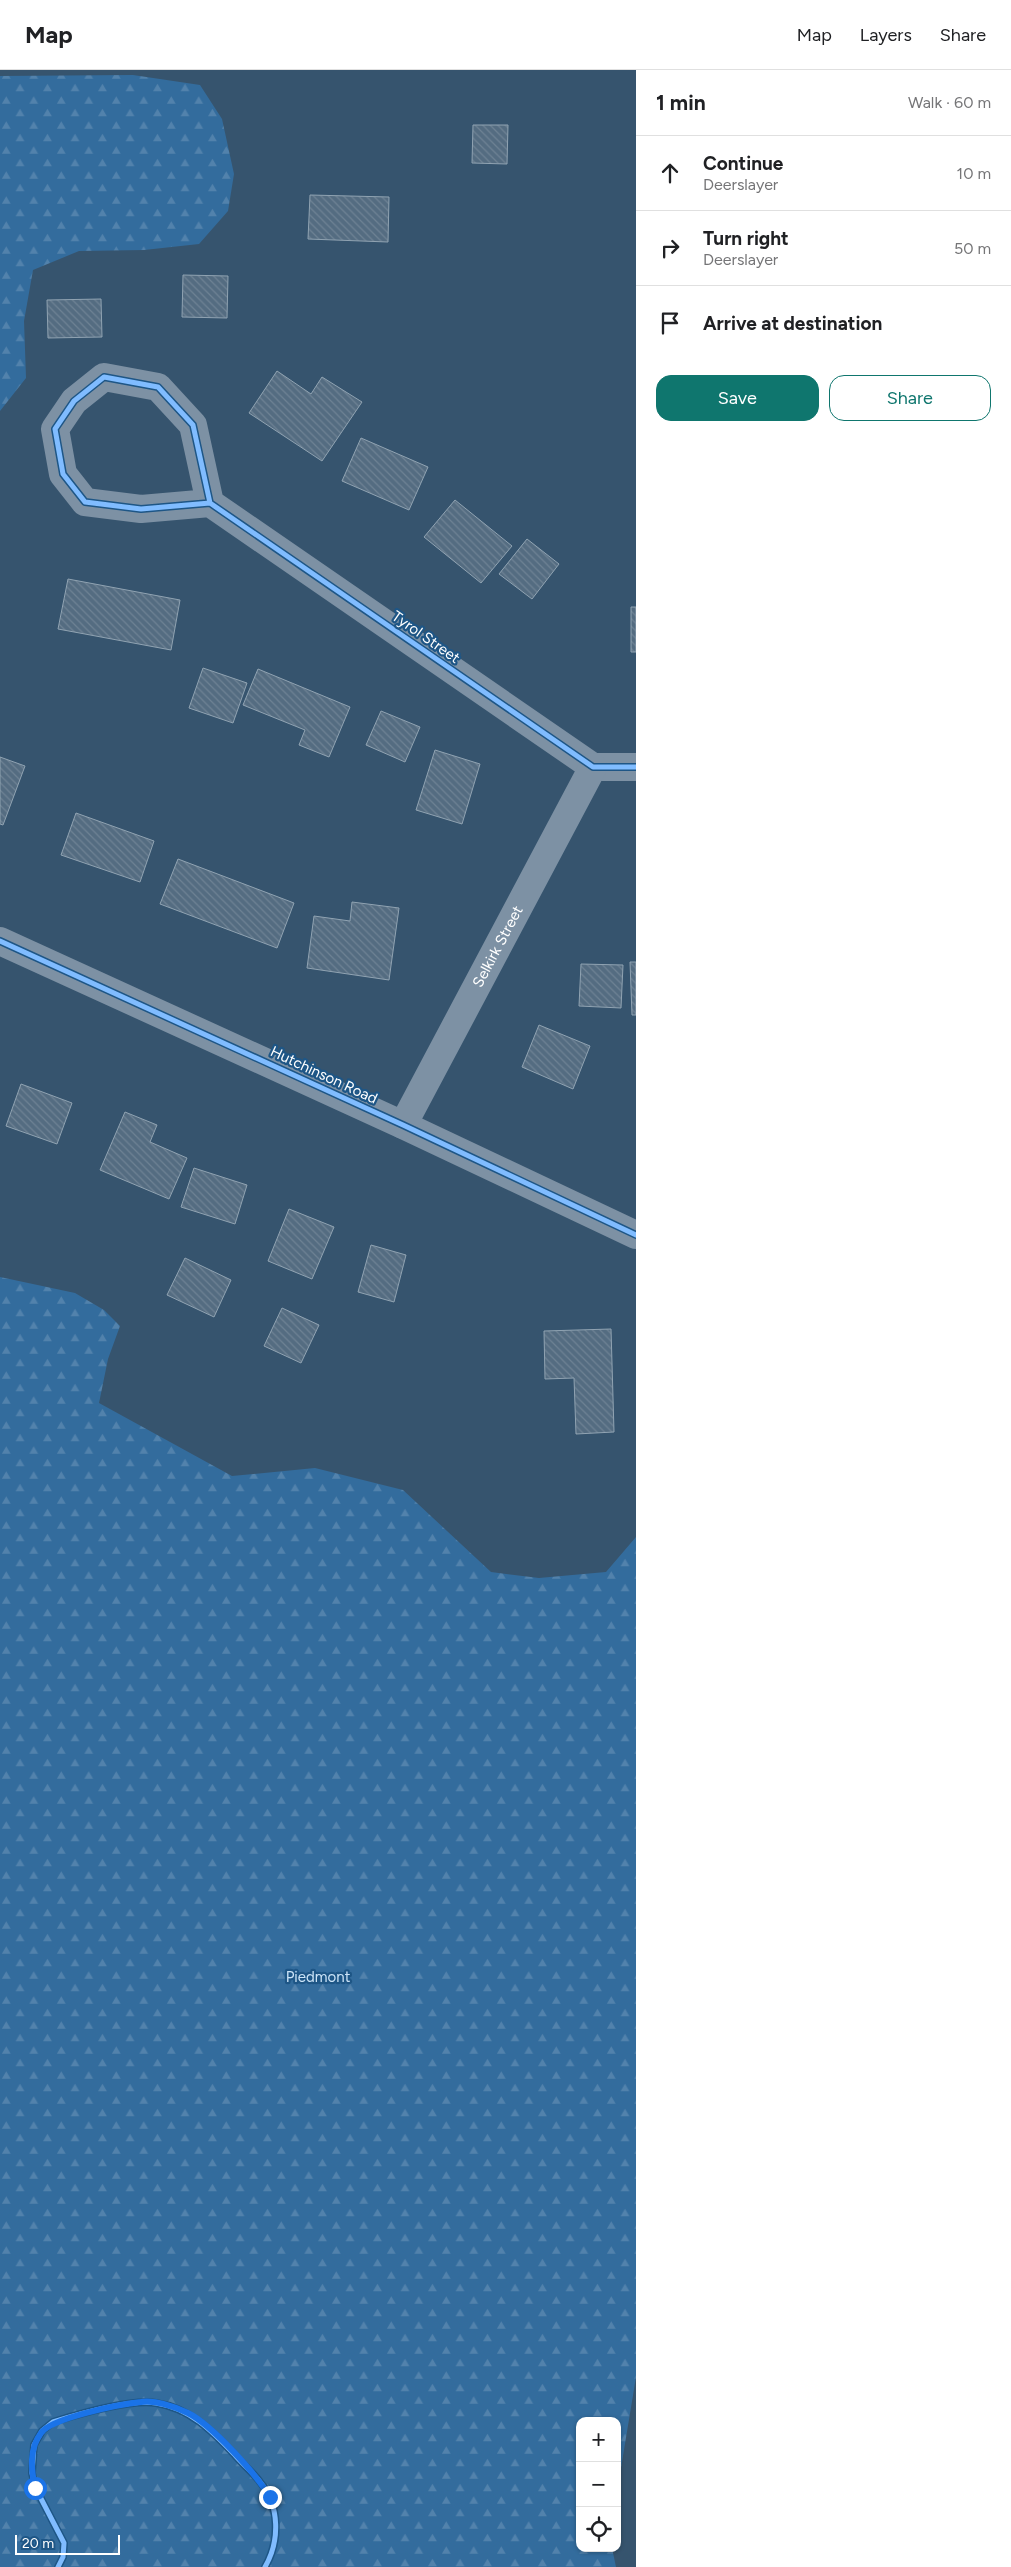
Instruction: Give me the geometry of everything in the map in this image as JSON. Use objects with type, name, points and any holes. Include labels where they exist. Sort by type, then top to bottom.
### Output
[{"type":"street","points":[[104,377],[158,387],[193,425],[210,503],[141,509],[85,502],[63,474],[55,429],[74,401],[104,377]]},
{"type":"street","name":"Tyrol Street","points":[[210,503],[593,767]]},
{"type":"street","points":[[593,767],[636,767]]},
{"type":"street","name":"Selkirk Street","points":[[403,1125],[593,767]]},
{"type":"street","name":"Hutchinson Road","points":[[0,941],[403,1125],[636,1235]]},
{"type":"green space","points":[[133,75],[200,85],[222,119],[234,174],[228,211],[199,244],[144,250],[79,251],[33,270],[24,321],[26,378],[0,411],[0,76]]},
{"type":"green space","name":"Piedmont","points":[[0,1277],[75,1293],[104,1310],[120,1326],[108,1359],[99,1403],[232,1476],[315,1468],[403,1490],[491,1572],[539,1578],[606,1572],[636,1537],[636,2377],[621,2468],[621,2417],[576,2417],[576,2552],[613,2552],[616,2567],[0,2567]]},
{"type":"building","points":[[473,125],[508,125],[507,164],[472,163]]},
{"type":"building","points":[[310,195],[389,197],[388,242],[308,239]]},
{"type":"building","points":[[183,275],[228,276],[227,318],[182,317]]},
{"type":"building","points":[[101,299],[102,337],[48,338],[47,300]]},
{"type":"building","points":[[277,371],[311,394],[322,377],[362,402],[322,461],[249,413]]},
{"type":"building","points":[[361,438],[428,467],[409,510],[342,481]]},
{"type":"building","points":[[455,500],[512,546],[481,583],[424,537]]},
{"type":"building","points":[[527,539],[559,564],[532,599],[499,574]]},
{"type":"building","points":[[68,579],[180,600],[171,650],[58,629]]},
{"type":"building","points":[[631,607],[636,607],[636,652],[631,652]]},
{"type":"building","points":[[203,668],[247,683],[233,723],[189,708]]},
{"type":"building","points":[[258,669],[350,707],[329,757],[299,745],[305,730],[243,705]]},
{"type":"building","points":[[381,711],[420,727],[405,762],[366,745]]},
{"type":"building","points":[[435,750],[480,764],[462,824],[416,810]]},
{"type":"building","points":[[0,757],[25,766],[3,825],[0,824]]},
{"type":"building","points":[[76,813],[154,841],[140,882],[61,855]]},
{"type":"building","points":[[178,859],[294,903],[277,948],[160,904]]},
{"type":"building","points":[[352,902],[399,908],[389,980],[307,968],[314,916],[350,921]]},
{"type":"building","points":[[630,962],[636,962],[636,1015],[632,1015]]},
{"type":"building","points":[[581,964],[623,965],[621,1008],[579,1006]]},
{"type":"building","points":[[539,1025],[590,1046],[573,1089],[522,1067]]},
{"type":"building","points":[[21,1084],[72,1103],[57,1144],[6,1126]]},
{"type":"building","points":[[125,1112],[157,1125],[150,1142],[187,1158],[169,1199],[100,1170]]},
{"type":"building","points":[[194,1168],[247,1185],[235,1224],[181,1207]]},
{"type":"building","points":[[289,1209],[334,1227],[312,1279],[268,1261]]},
{"type":"building","points":[[371,1245],[406,1255],[394,1302],[358,1292]]},
{"type":"building","points":[[185,1258],[231,1280],[214,1317],[167,1295]]},
{"type":"building","points":[[282,1308],[319,1325],[301,1363],[264,1346]]},
{"type":"building","points":[[611,1329],[614,1432],[576,1434],[574,1378],[545,1379],[544,1331]]},
{"type":"cycle path","points":[[210,503],[193,425],[158,387],[104,377],[74,401],[55,429],[63,474],[85,502],[141,509],[210,503],[593,767],[636,767]]},
{"type":"cycle path","points":[[0,941],[403,1125],[636,1235]]},
{"type":"cycle path","points":[[58,2567],[63,2557],[64,2543],[35,2487],[32,2473],[34,2445],[42,2431],[53,2422],[104,2408],[145,2402],[168,2406],[190,2415],[200,2422],[226,2445],[267,2491],[276,2524],[273,2546],[265,2567]]},
{"type":"route","points":[[35,2488],[32,2473],[34,2445],[42,2431],[53,2422],[142,2401],[158,2403],[189,2414],[204,2424],[261,2482],[270,2497]]}]
